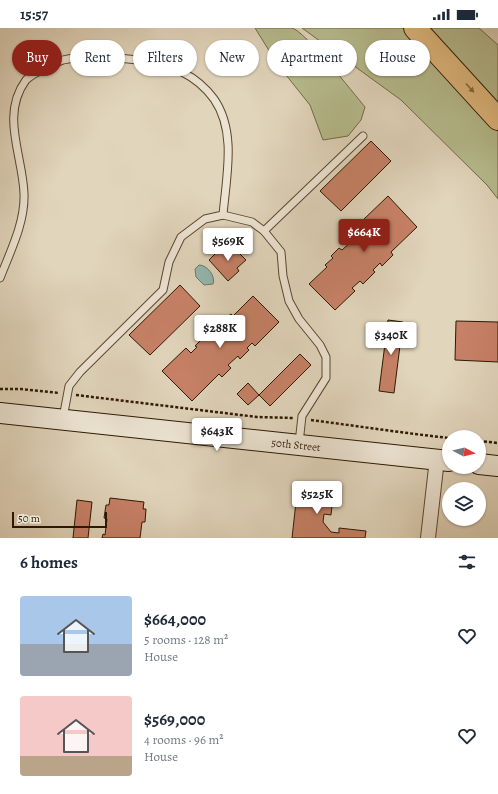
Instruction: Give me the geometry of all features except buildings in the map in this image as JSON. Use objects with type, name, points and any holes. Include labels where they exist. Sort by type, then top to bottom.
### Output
[{"type":"highway","points":[[415,28],[498,119]]},
{"type":"main road","name":"50th Street","points":[[0,413],[442,460]]},
{"type":"main road","points":[[486,465],[498,466]]},
{"type":"street","points":[[428,538],[442,465]]},
{"type":"lane","points":[[0,278],[20,225],[24,194],[11,125],[16,97],[26,79],[52,64],[64,60],[104,57],[158,64],[182,71],[199,82],[214,99],[222,114],[226,129],[228,155],[222,215]]},
{"type":"lane","points":[[264,231],[363,136]]},
{"type":"lane","points":[[63,420],[69,386],[80,372],[163,290],[169,262],[180,237],[205,219],[222,215],[252,222],[264,231],[281,252],[289,301],[299,319],[320,345],[326,357],[326,378],[322,386],[312,398],[302,419],[299,445]]},
{"type":"path","points":[[0,389],[21,389],[68,394],[257,418],[302,419],[380,428],[394,433],[442,437]]},
{"type":"path","points":[[486,442],[498,443]]},
{"type":"green space","points":[[255,28],[292,28],[307,40],[267,40],[267,47]]},
{"type":"green space","points":[[302,28],[406,28],[417,40],[365,40],[365,74],[357,68],[357,40],[318,40]]},
{"type":"green space","points":[[426,28],[479,28],[498,45],[498,108]]},
{"type":"green space","points":[[430,54],[498,129],[498,199],[487,185],[401,100],[368,76],[430,76]]},
{"type":"green space","points":[[287,76],[339,76],[365,107],[361,120],[348,136],[323,140],[310,105]]},
{"type":"water","points":[[199,265],[202,265],[208,269],[212,274],[214,281],[213,284],[204,285],[196,277],[195,269]]}]
